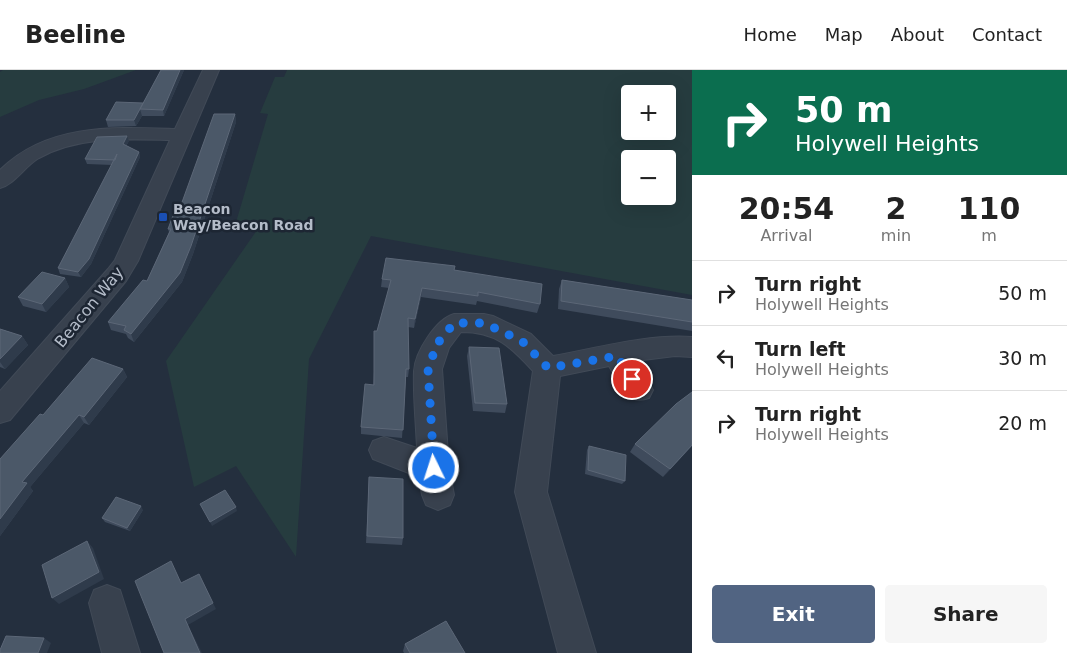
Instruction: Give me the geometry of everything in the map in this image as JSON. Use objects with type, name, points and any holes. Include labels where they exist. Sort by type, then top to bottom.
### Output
[{"type":"street","name":"Beacon Way","points":[[0,411],[117,275],[126,261],[211,70]]},
{"type":"street","points":[[0,182],[17,164],[32,154],[61,141],[101,133],[182,135]]},
{"type":"street","points":[[384,450],[436,481],[428,369],[437,344],[454,323],[484,323],[522,341],[548,368]]},
{"type":"street","points":[[548,368],[646,349],[675,346],[692,347]]},
{"type":"street","points":[[617,356],[639,390]]},
{"type":"street","points":[[548,368],[531,492],[577,653]]},
{"type":"street","points":[[106,603],[121,653]]},
{"type":"green space","points":[[3,70],[136,70],[84,89],[39,100],[0,117],[0,72]]},
{"type":"green space","points":[[287,70],[692,70],[692,295],[371,236],[309,359],[296,557],[236,466],[194,487],[166,361],[257,230],[234,229],[268,114],[260,113],[275,77],[284,77]]},
{"type":"building","points":[[161,70],[180,70],[163,110],[140,109]]},
{"type":"building","points":[[116,102],[143,103],[134,120],[106,120]]},
{"type":"building","points":[[214,114],[235,114],[191,246],[180,273],[131,334],[124,330],[126,326],[108,322],[143,280],[147,281],[171,229],[168,229],[177,205],[181,205]]},
{"type":"building","points":[[127,136],[123,144],[139,152],[89,259],[78,272],[58,268],[114,160],[85,159],[97,137]]},
{"type":"building","points":[[386,258],[455,266],[454,270],[542,284],[540,304],[478,292],[478,296],[422,288],[415,319],[408,318],[409,369],[406,369],[403,430],[361,427],[365,384],[374,385],[374,331],[377,331],[391,280],[382,279]]},
{"type":"building","points":[[42,272],[65,278],[42,304],[18,297]]},
{"type":"building","points":[[562,280],[692,300],[692,322],[561,301]]},
{"type":"building","points":[[0,329],[22,336],[0,359]]},
{"type":"building","points":[[469,347],[499,348],[507,404],[475,403]]},
{"type":"building","points":[[92,358],[123,369],[84,417],[79,415],[22,482],[27,483],[0,519],[0,459],[40,414],[43,415]]},
{"type":"building","points":[[692,392],[692,445],[670,469],[635,444],[676,404]]},
{"type":"building","points":[[589,446],[626,455],[625,481],[588,470]]},
{"type":"building","points":[[369,477],[403,479],[403,538],[367,536]]},
{"type":"building","points":[[225,490],[236,507],[210,522],[200,504]]},
{"type":"building","points":[[116,497],[141,506],[127,528],[102,518]]},
{"type":"building","points":[[87,541],[99,572],[52,598],[42,565]]},
{"type":"building","points":[[171,561],[181,583],[199,574],[213,603],[185,619],[200,653],[164,653],[135,581]]},
{"type":"building","points":[[446,621],[465,653],[410,653],[405,644]]},
{"type":"building","points":[[6,636],[44,638],[38,653],[0,653]]},
{"type":"place","name":"Beacon Way/Beacon Road","points":[[163,217]]},
{"type":"route","points":[[434,468],[428,369],[437,344],[454,323],[484,323],[522,341],[548,368],[617,356],[632,379]]}]
